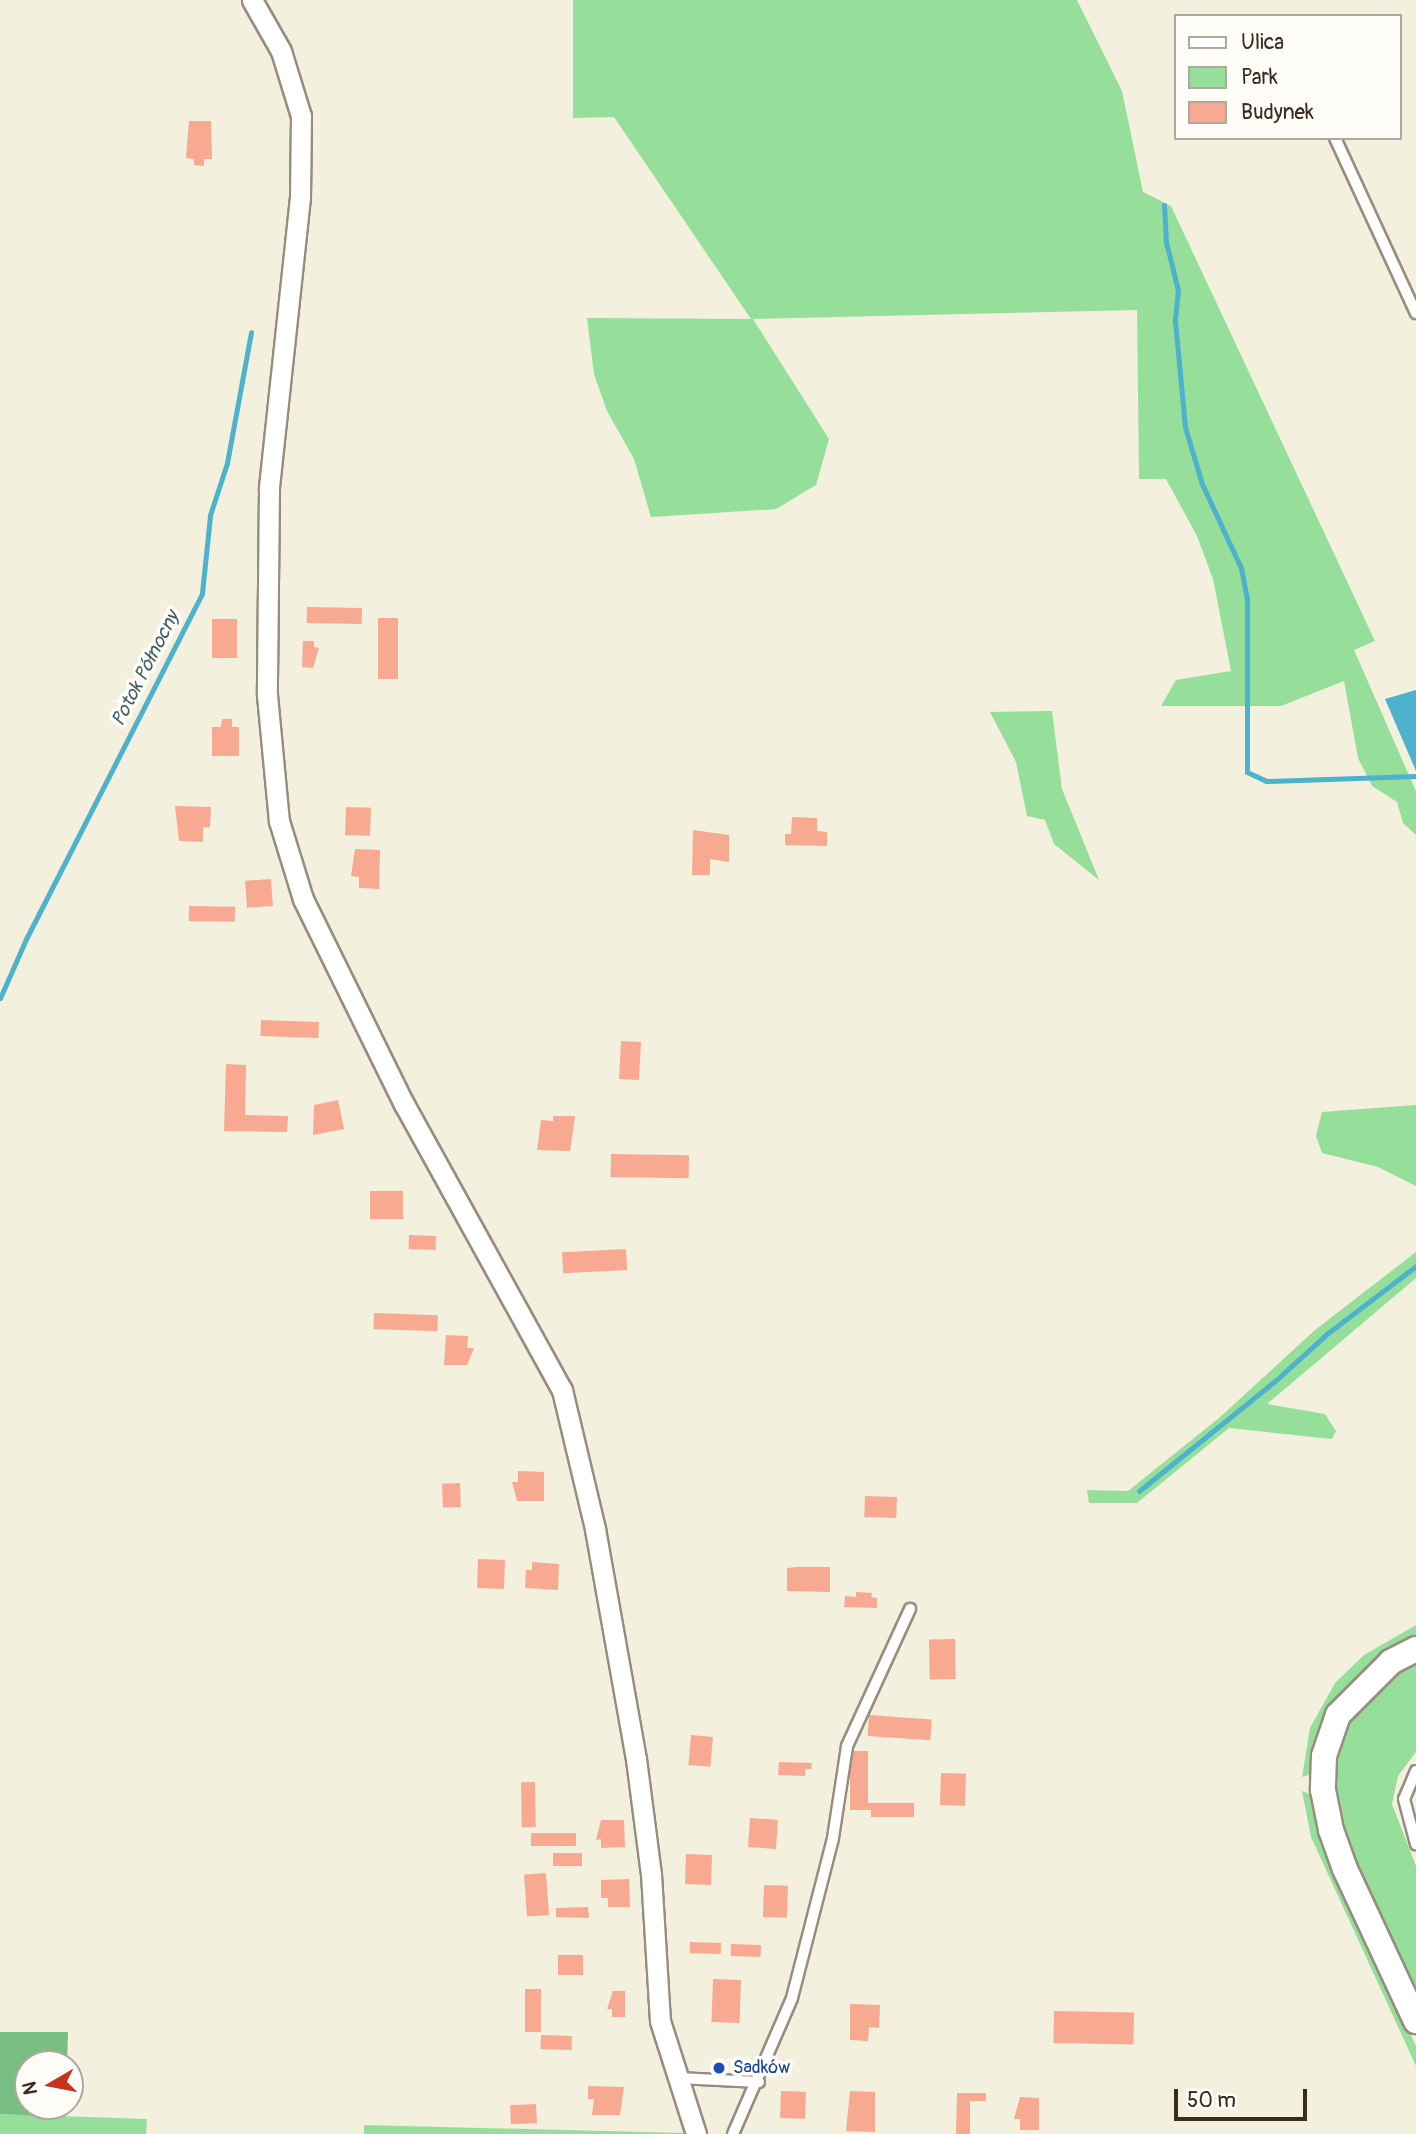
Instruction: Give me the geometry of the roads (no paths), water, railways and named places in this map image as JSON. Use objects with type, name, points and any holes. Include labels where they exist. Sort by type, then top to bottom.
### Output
[{"type":"street","points":[[252,0],[281,51],[301,116],[300,197],[269,489],[267,695],[279,821],[303,899],[404,1104],[562,1390],[595,1529],[636,1759],[652,1874],[660,2021],[696,2134]]},
{"type":"street","points":[[1416,1649],[1391,1662],[1338,1715],[1324,1756],[1323,1790],[1331,1830],[1345,1869],[1416,2021]]},
{"type":"lane","points":[[1336,140],[1416,313]]},
{"type":"lane","points":[[733,2134],[759,2082],[792,1998],[833,1838],[847,1746],[910,1609]]},
{"type":"lane","points":[[1416,1771],[1404,1799],[1416,1844]]},
{"type":"lane","points":[[678,2078],[759,2082]]},
{"type":"water","points":[[1416,690],[1416,771],[1385,699]]},
{"type":"waterway","points":[[1164,205],[1166,242],[1178,290],[1175,321],[1185,427],[1202,484],[1241,568],[1247,600],[1247,772],[1266,781],[1416,776]]},
{"type":"waterway","name":"Potok Północny","points":[[0,998],[26,939],[202,593],[210,515],[227,463],[251,332]]},
{"type":"waterway","points":[[1139,1491],[1275,1381],[1328,1333],[1416,1266]]},
{"type":"place","name":"Sadków","points":[[719,2068]]}]
